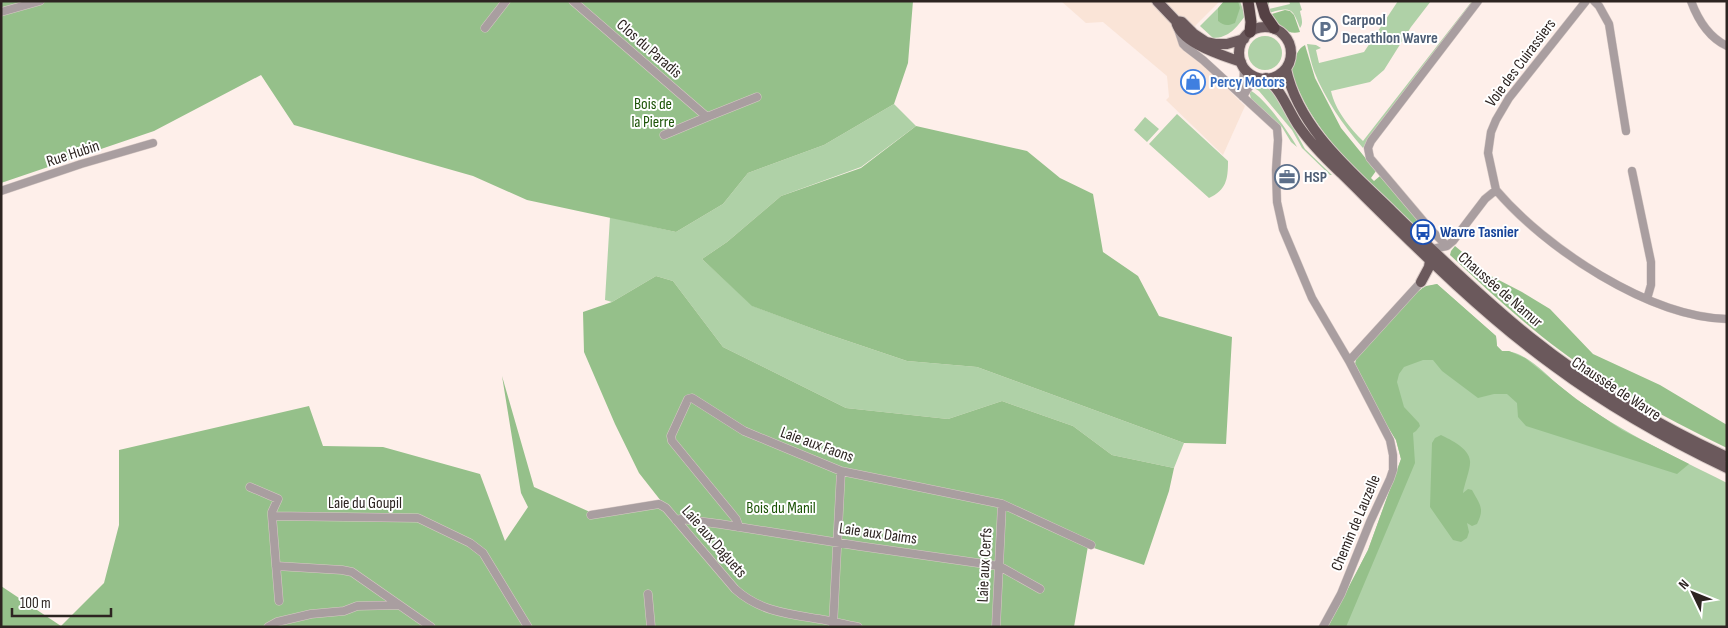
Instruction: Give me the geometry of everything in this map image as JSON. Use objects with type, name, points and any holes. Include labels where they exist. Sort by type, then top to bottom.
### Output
[{"type":"highway","points":[[1247,35],[1251,22],[1248,1]]},
{"type":"highway","points":[[1261,1],[1265,15],[1274,28]]},
{"type":"main road","name":"Chaussée de Namur","points":[[1156,1],[1199,45],[1243,65],[1249,72],[1263,78],[1278,89],[1297,124],[1314,146],[1445,267],[1498,321]]},
{"type":"main road","name":"Chaussée de Namur","points":[[1177,24],[1182,22],[1201,38],[1215,44],[1227,44],[1264,27],[1274,28],[1284,34],[1290,44],[1290,60],[1286,68],[1300,106],[1318,134],[1431,254]]},
{"type":"main road","points":[[1243,65],[1240,47],[1247,35]]},
{"type":"main road","points":[[1263,78],[1279,74],[1286,68]]},
{"type":"main road","points":[[1421,282],[1429,267],[1431,254]]},
{"type":"main road","name":"Chaussée de Namur","points":[[1445,267],[1531,338],[1594,383],[1664,425],[1727,457]]},
{"type":"main road","points":[[1421,282],[1445,267]]},
{"type":"main road","name":"Chaussée de Wavre","points":[[1498,321],[1552,365],[1603,400],[1658,433],[1727,468]]},
{"type":"street","points":[[1,12],[40,1]]},
{"type":"street","points":[[485,28],[506,1]]},
{"type":"street","name":"Clos du Paradis","points":[[573,1],[707,117]]},
{"type":"street","points":[[1447,246],[1430,229],[1370,158],[1368,148],[1402,98],[1478,1]]},
{"type":"street","name":"Voie des Cuirassiers","points":[[1496,190],[1488,153],[1491,132],[1496,120],[1509,98],[1586,1]]},
{"type":"street","points":[[1594,1],[1609,24],[1626,131]]},
{"type":"street","points":[[1691,1],[1704,28],[1715,39],[1727,46]]},
{"type":"street","name":"Chemin de Lauzelle","points":[[1177,24],[1183,44],[1277,128],[1277,202],[1283,229],[1312,298],[1349,361],[1390,440],[1393,470],[1341,594],[1323,627]]},
{"type":"street","points":[[1243,65],[1243,97]]},
{"type":"street","points":[[1243,97],[1247,88],[1254,81],[1263,78]]},
{"type":"street","points":[[664,134],[757,97]]},
{"type":"street","name":"Rue Hubin","points":[[1,192],[81,164],[152,143]]},
{"type":"street","points":[[1632,171],[1651,262],[1651,285],[1647,300]]},
{"type":"street","points":[[1431,254],[1447,246],[1458,236],[1485,199],[1496,190],[1521,217],[1557,247],[1588,267],[1647,300],[1698,316],[1727,319]]},
{"type":"street","points":[[1445,267],[1447,246]]},
{"type":"street","points":[[1349,361],[1421,282]]},
{"type":"street","name":"Laie aux Faons","points":[[738,527],[736,519],[672,441],[671,436],[688,399],[692,398],[744,431],[841,471],[1002,504],[1091,545]]},
{"type":"street","points":[[833,625],[841,471]]},
{"type":"street","points":[[250,487],[278,499],[272,516],[279,601]]},
{"type":"street","name":"Laie aux Daguets","points":[[591,515],[659,504],[666,508],[735,589],[755,603],[777,612],[833,625],[858,627]]},
{"type":"street","name":"Laie aux Cerfs","points":[[996,627],[1002,504]]},
{"type":"street","name":"Laie du Goupil","points":[[272,516],[418,518],[470,543],[483,553],[528,627]]},
{"type":"street","name":"Laie aux Daims","points":[[676,520],[698,521],[999,566],[1040,589]]},
{"type":"street","points":[[276,566],[352,572],[431,627]]},
{"type":"street","points":[[648,594],[651,627]]},
{"type":"street","points":[[268,627],[277,622],[296,617],[344,611],[357,606],[399,605]]},
{"type":"shaded area","points":[[1061,1],[1220,1],[1196,25],[1183,45],[1245,106],[1223,155],[1166,100],[1169,97],[1167,76],[1103,22],[1086,23]]},
{"type":"green space","name":"Bois de la Pierre","points":[[1,1],[913,1],[908,63],[894,104],[824,145],[748,173],[723,204],[676,232],[527,200],[473,176],[294,125],[261,75],[154,131],[1,183]]},
{"type":"green space","points":[[1224,1],[1238,1],[1240,8],[1235,23],[1230,25],[1222,24],[1218,21],[1218,8]]},
{"type":"green space","points":[[1238,1],[1240,1],[1245,16],[1236,28],[1228,34],[1219,38],[1213,38],[1200,26],[1218,8],[1219,22],[1238,4]]},
{"type":"green space","points":[[1265,1],[1269,1],[1269,9],[1290,4],[1289,1],[1299,1],[1302,10],[1300,11],[1302,22],[1300,28],[1290,10],[1269,13]]},
{"type":"green space","points":[[1398,1],[1431,1],[1411,27],[1384,70],[1370,82],[1331,91],[1339,112],[1363,141],[1472,1],[1475,1],[1363,148],[1348,130],[1323,92],[1314,71],[1307,44],[1316,45],[1321,48],[1316,50],[1319,63],[1364,52]]},
{"type":"green space","points":[[1285,10],[1290,11],[1294,15],[1300,32],[1287,31],[1268,15]]},
{"type":"green space","points":[[1265,36],[1272,37],[1277,41],[1281,46],[1281,60],[1277,65],[1272,69],[1265,70],[1258,69],[1253,65],[1249,60],[1248,53],[1249,46],[1253,41],[1258,37]]},
{"type":"green space","points":[[1305,45],[1315,78],[1341,128],[1376,171],[1371,178],[1374,181],[1380,176],[1421,222],[1422,226],[1417,223],[1414,226],[1366,180],[1322,130],[1310,112],[1295,82],[1292,70],[1298,51]]},
{"type":"green space","points":[[1256,83],[1266,85],[1274,92],[1305,149],[1332,175],[1302,148],[1292,130],[1259,91],[1251,86]]},
{"type":"green space","points":[[1249,90],[1255,93],[1268,107],[1297,147],[1291,142],[1282,127],[1251,99]]},
{"type":"green space","points":[[894,104],[916,126],[861,167],[781,196],[727,242],[702,259],[753,306],[907,361],[977,367],[1184,443],[1174,468],[1112,455],[1073,426],[1002,401],[948,419],[846,408],[723,347],[673,281],[656,276],[612,302],[605,300],[610,217],[676,232],[723,204],[748,173],[824,145]]},
{"type":"green space","points":[[1177,114],[1228,161],[1225,184],[1219,192],[1209,198],[1149,144]]},
{"type":"green space","points":[[1145,117],[1159,129],[1147,142],[1134,130]]},
{"type":"green space","points":[[916,126],[1027,151],[1060,178],[1093,194],[1103,252],[1138,276],[1159,316],[1232,337],[1226,444],[1184,443],[977,367],[907,361],[827,334],[752,306],[702,259],[727,242],[781,196],[861,168]]},
{"type":"green space","points":[[1455,246],[1491,276],[1550,309],[1593,354],[1660,385],[1727,425],[1727,448],[1628,396],[1558,349],[1502,303],[1450,255]]},
{"type":"green space","name":"Bois du Manil","points":[[656,276],[673,281],[723,347],[846,408],[948,419],[1002,401],[1073,426],[1112,455],[1174,468],[1169,491],[1144,565],[1088,546],[1074,627],[2,627],[1,586],[61,626],[104,583],[119,525],[119,450],[309,406],[323,446],[383,447],[480,474],[505,541],[528,507],[521,493],[502,376],[534,487],[590,512],[661,501],[639,473],[615,424],[584,352],[583,312],[612,302]]},
{"type":"green space","points":[[1437,284],[1496,336],[1497,346],[1502,351],[1510,351],[1526,358],[1581,402],[1621,428],[1727,483],[1727,627],[1328,627],[1368,550],[1401,459],[1396,440],[1383,419],[1422,288]]},
{"type":"green space","points":[[1437,284],[1496,336],[1497,346],[1502,351],[1509,351],[1525,358],[1576,399],[1622,430],[1689,464],[1677,474],[1526,426],[1518,417],[1517,403],[1507,394],[1494,394],[1478,398],[1442,371],[1433,360],[1423,360],[1404,367],[1399,374],[1397,382],[1404,407],[1420,426],[1413,433],[1415,463],[1346,627],[1328,627],[1368,550],[1401,459],[1396,440],[1355,364],[1356,359],[1417,292],[1426,286]]},
{"type":"green space","points":[[1441,435],[1463,448],[1469,456],[1469,468],[1463,493],[1468,489],[1472,490],[1481,510],[1477,524],[1472,526],[1467,523],[1469,532],[1467,538],[1461,542],[1453,540],[1430,507],[1432,443],[1435,438]]},
{"type":"place","name":"Carpool Decathlon Wavre","points":[[1325,29]]},
{"type":"place","name":"Percy Motors","points":[[1193,82]]},
{"type":"place","name":"HSP","points":[[1287,177]]},
{"type":"place","name":"Wavre Tasnier","points":[[1423,232]]}]
